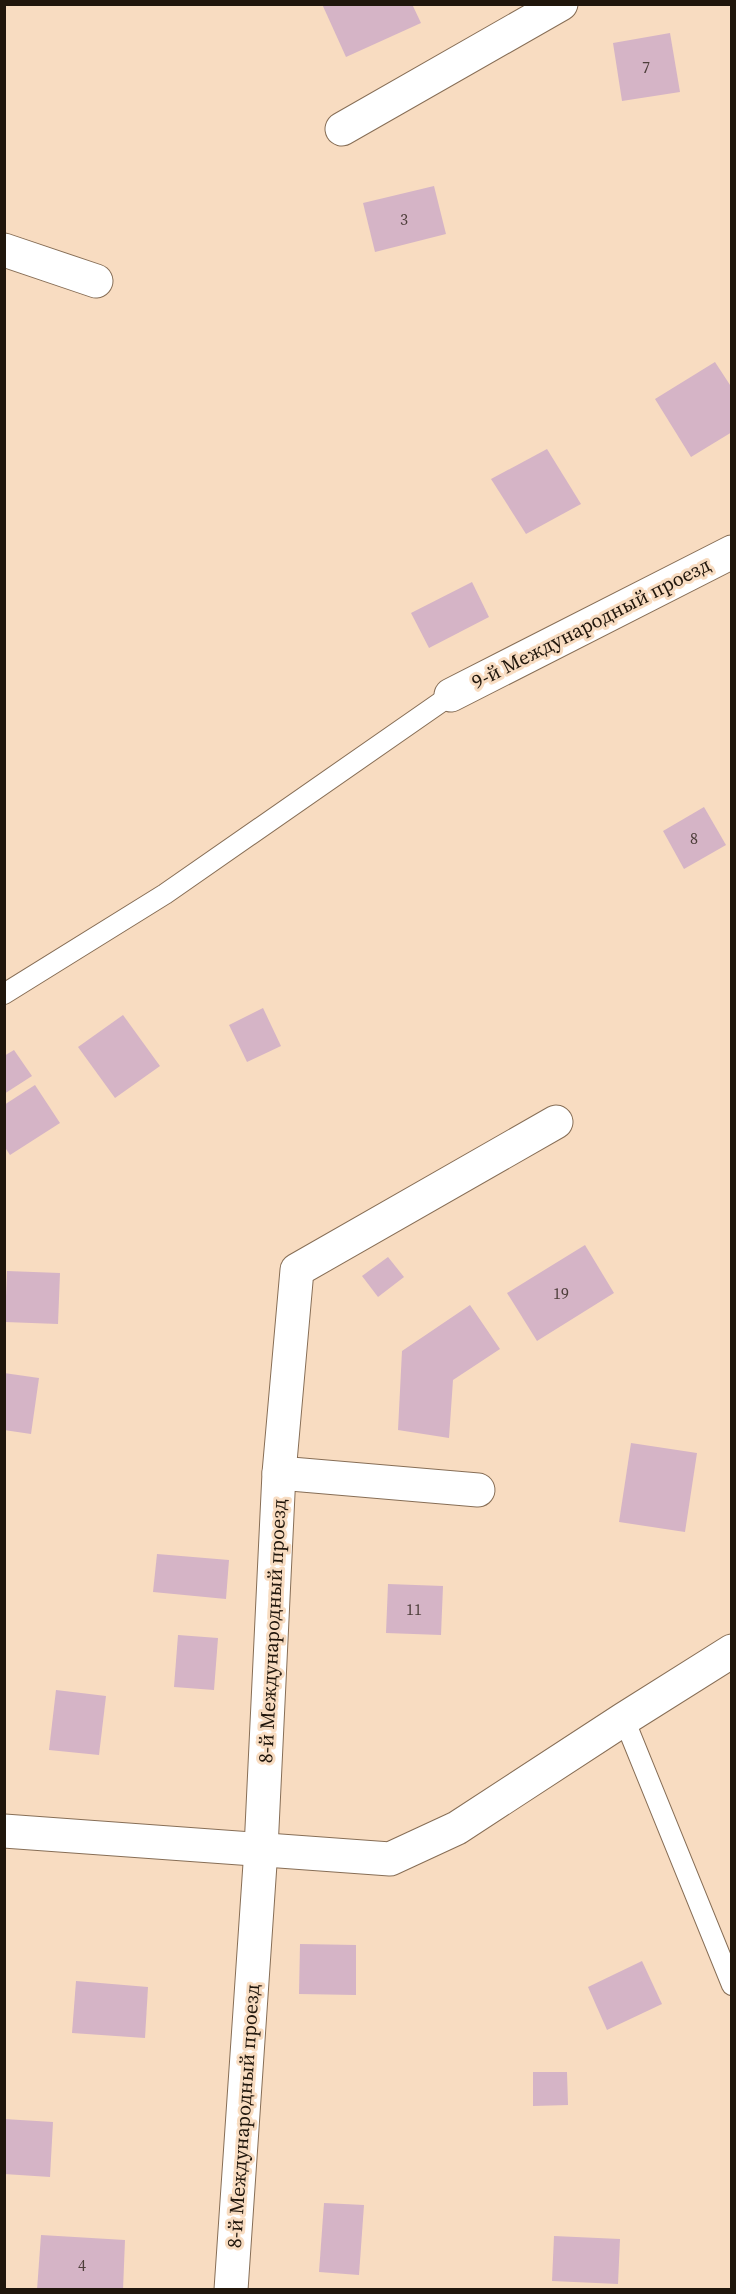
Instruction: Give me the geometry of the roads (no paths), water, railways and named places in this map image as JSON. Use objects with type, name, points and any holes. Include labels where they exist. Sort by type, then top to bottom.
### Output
[{"type":"street","points":[[342,129],[561,4]]},
{"type":"street","points":[[4,250],[96,281]]},
{"type":"street","name":"9-й Международный проезд","points":[[451,695],[732,552]]},
{"type":"street","name":"8-й Международный проезд","points":[[231,2289],[261,1849],[279,1473],[297,1270],[555,1122]]},
{"type":"street","points":[[279,1473],[477,1490]]},
{"type":"street","points":[[4,1830],[390,1859],[457,1828],[732,1652]]},
{"type":"lane","points":[[4,994],[165,894],[451,695]]},
{"type":"lane","points":[[624,1719],[732,1985]]}]
